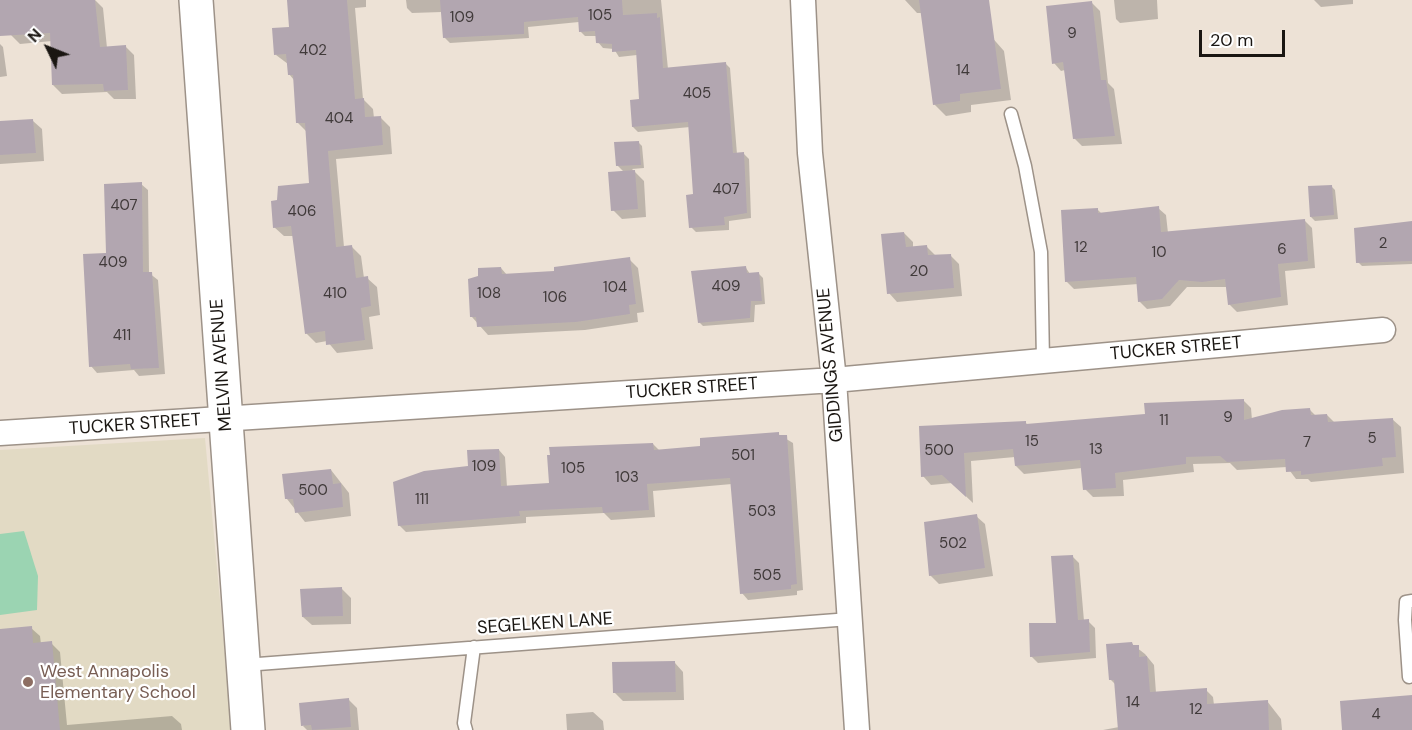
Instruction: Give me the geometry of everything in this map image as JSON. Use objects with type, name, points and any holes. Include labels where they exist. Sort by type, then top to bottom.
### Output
[{"type":"street","name":"MELVIN AVENUE","points":[[196,0],[248,730]]},
{"type":"street","name":"GIDDINGS AVENUE","points":[[803,0],[810,153],[834,380],[858,730]]},
{"type":"street","name":"TUCKER STREET","points":[[0,434],[834,380],[1383,330]]},
{"type":"lane","points":[[1011,114],[1025,166],[1041,252],[1043,361]]},
{"type":"lane","points":[[1412,601],[1406,602],[1405,620],[1408,676],[1412,676]]},
{"type":"lane","name":"SEGELKEN LANE","points":[[243,665],[850,619]]},
{"type":"lane","points":[[466,730],[464,723],[474,647]]},
{"type":"shaded area","points":[[205,438],[232,730],[0,730],[0,450]]},
{"type":"green space","points":[[24,531],[38,576],[37,610],[0,615],[0,534]]},
{"type":"building","points":[[0,0],[95,0],[100,47],[126,45],[128,90],[104,91],[103,84],[52,85],[50,33],[0,36]]},
{"type":"building","points":[[287,0],[347,0],[355,99],[364,98],[365,117],[381,116],[383,145],[328,151],[336,247],[352,245],[356,278],[368,276],[371,306],[361,308],[365,340],[326,345],[325,331],[305,334],[291,226],[273,228],[271,201],[277,200],[278,186],[309,183],[305,123],[296,123],[293,75],[288,75],[286,54],[274,55],[272,28],[289,27]]},
{"type":"building","points":[[440,0],[622,0],[623,15],[657,13],[657,18],[660,17],[663,68],[726,62],[733,153],[744,152],[747,213],[724,217],[725,225],[689,228],[686,195],[693,194],[688,122],[632,127],[630,100],[639,99],[636,50],[612,52],[612,44],[596,43],[595,31],[579,32],[578,17],[524,22],[524,34],[443,38]]},
{"type":"building","points":[[919,0],[989,0],[1001,89],[960,94],[960,101],[933,105]]},
{"type":"building","points":[[1092,1],[1101,80],[1106,80],[1115,136],[1073,139],[1063,62],[1052,64],[1046,6]]},
{"type":"building","points":[[33,119],[36,153],[0,155],[0,121]]},
{"type":"building","points":[[639,141],[641,165],[616,166],[614,142]]},
{"type":"building","points":[[635,170],[638,209],[611,211],[608,172]]},
{"type":"building","points":[[142,182],[143,272],[152,272],[159,368],[131,369],[130,364],[89,367],[83,254],[106,253],[104,184]]},
{"type":"building","points":[[1332,185],[1334,215],[1310,217],[1308,186]]},
{"type":"building","points":[[1159,206],[1161,232],[1305,219],[1308,261],[1278,264],[1281,297],[1228,305],[1225,279],[1202,282],[1179,280],[1162,299],[1138,302],[1136,277],[1065,282],[1061,210],[1098,208],[1098,213]]},
{"type":"building","points":[[1412,221],[1412,261],[1356,263],[1354,228]]},
{"type":"building","points":[[904,232],[906,247],[927,245],[928,255],[951,254],[954,288],[887,294],[881,234]]},
{"type":"building","points":[[630,257],[636,304],[629,305],[630,314],[576,322],[477,327],[476,317],[470,317],[468,279],[478,276],[478,268],[501,267],[502,274],[554,271],[554,267]]},
{"type":"building","points":[[746,266],[747,273],[759,272],[762,301],[751,301],[750,318],[698,323],[691,271]]},
{"type":"building","points":[[1244,399],[1244,420],[1282,410],[1310,408],[1311,415],[1327,414],[1328,422],[1393,418],[1396,457],[1382,458],[1383,466],[1301,475],[1301,471],[1286,472],[1285,459],[1227,462],[1220,456],[1186,457],[1186,464],[1115,473],[1116,488],[1083,490],[1080,460],[1015,466],[1013,449],[964,453],[966,497],[942,475],[921,477],[919,426],[1026,421],[1026,424],[1145,414],[1144,403]]},
{"type":"building","points":[[779,432],[779,435],[787,435],[797,584],[791,585],[791,589],[740,594],[730,478],[647,484],[649,510],[603,513],[602,507],[519,511],[520,516],[398,526],[393,482],[424,471],[468,466],[467,450],[499,449],[501,486],[549,483],[547,455],[550,455],[549,447],[653,443],[654,450],[700,446],[700,438]]},
{"type":"building","points":[[331,469],[333,484],[341,483],[343,507],[295,513],[293,499],[285,499],[282,474]]},
{"type":"building","points":[[977,514],[985,568],[929,576],[924,522]]},
{"type":"building","points":[[1073,555],[1078,620],[1089,619],[1090,652],[1030,657],[1029,623],[1056,623],[1051,556]]},
{"type":"building","points":[[342,587],[343,616],[302,617],[300,589]]},
{"type":"building","name":"West Annapolis Elementary School","points":[[32,626],[33,643],[52,641],[60,730],[0,730],[0,629]]},
{"type":"building","points":[[1132,642],[1133,645],[1139,645],[1139,657],[1147,656],[1150,692],[1207,688],[1207,704],[1268,700],[1269,730],[1118,730],[1114,680],[1109,680],[1106,644]]},
{"type":"building","points":[[675,661],[676,692],[613,693],[612,662]]},
{"type":"building","points":[[1412,695],[1412,730],[1342,730],[1340,701]]},
{"type":"building","points":[[349,698],[351,727],[312,730],[311,725],[301,726],[299,703]]},
{"type":"place","name":"West Annapolis Elementary School","points":[[28,682]]}]
